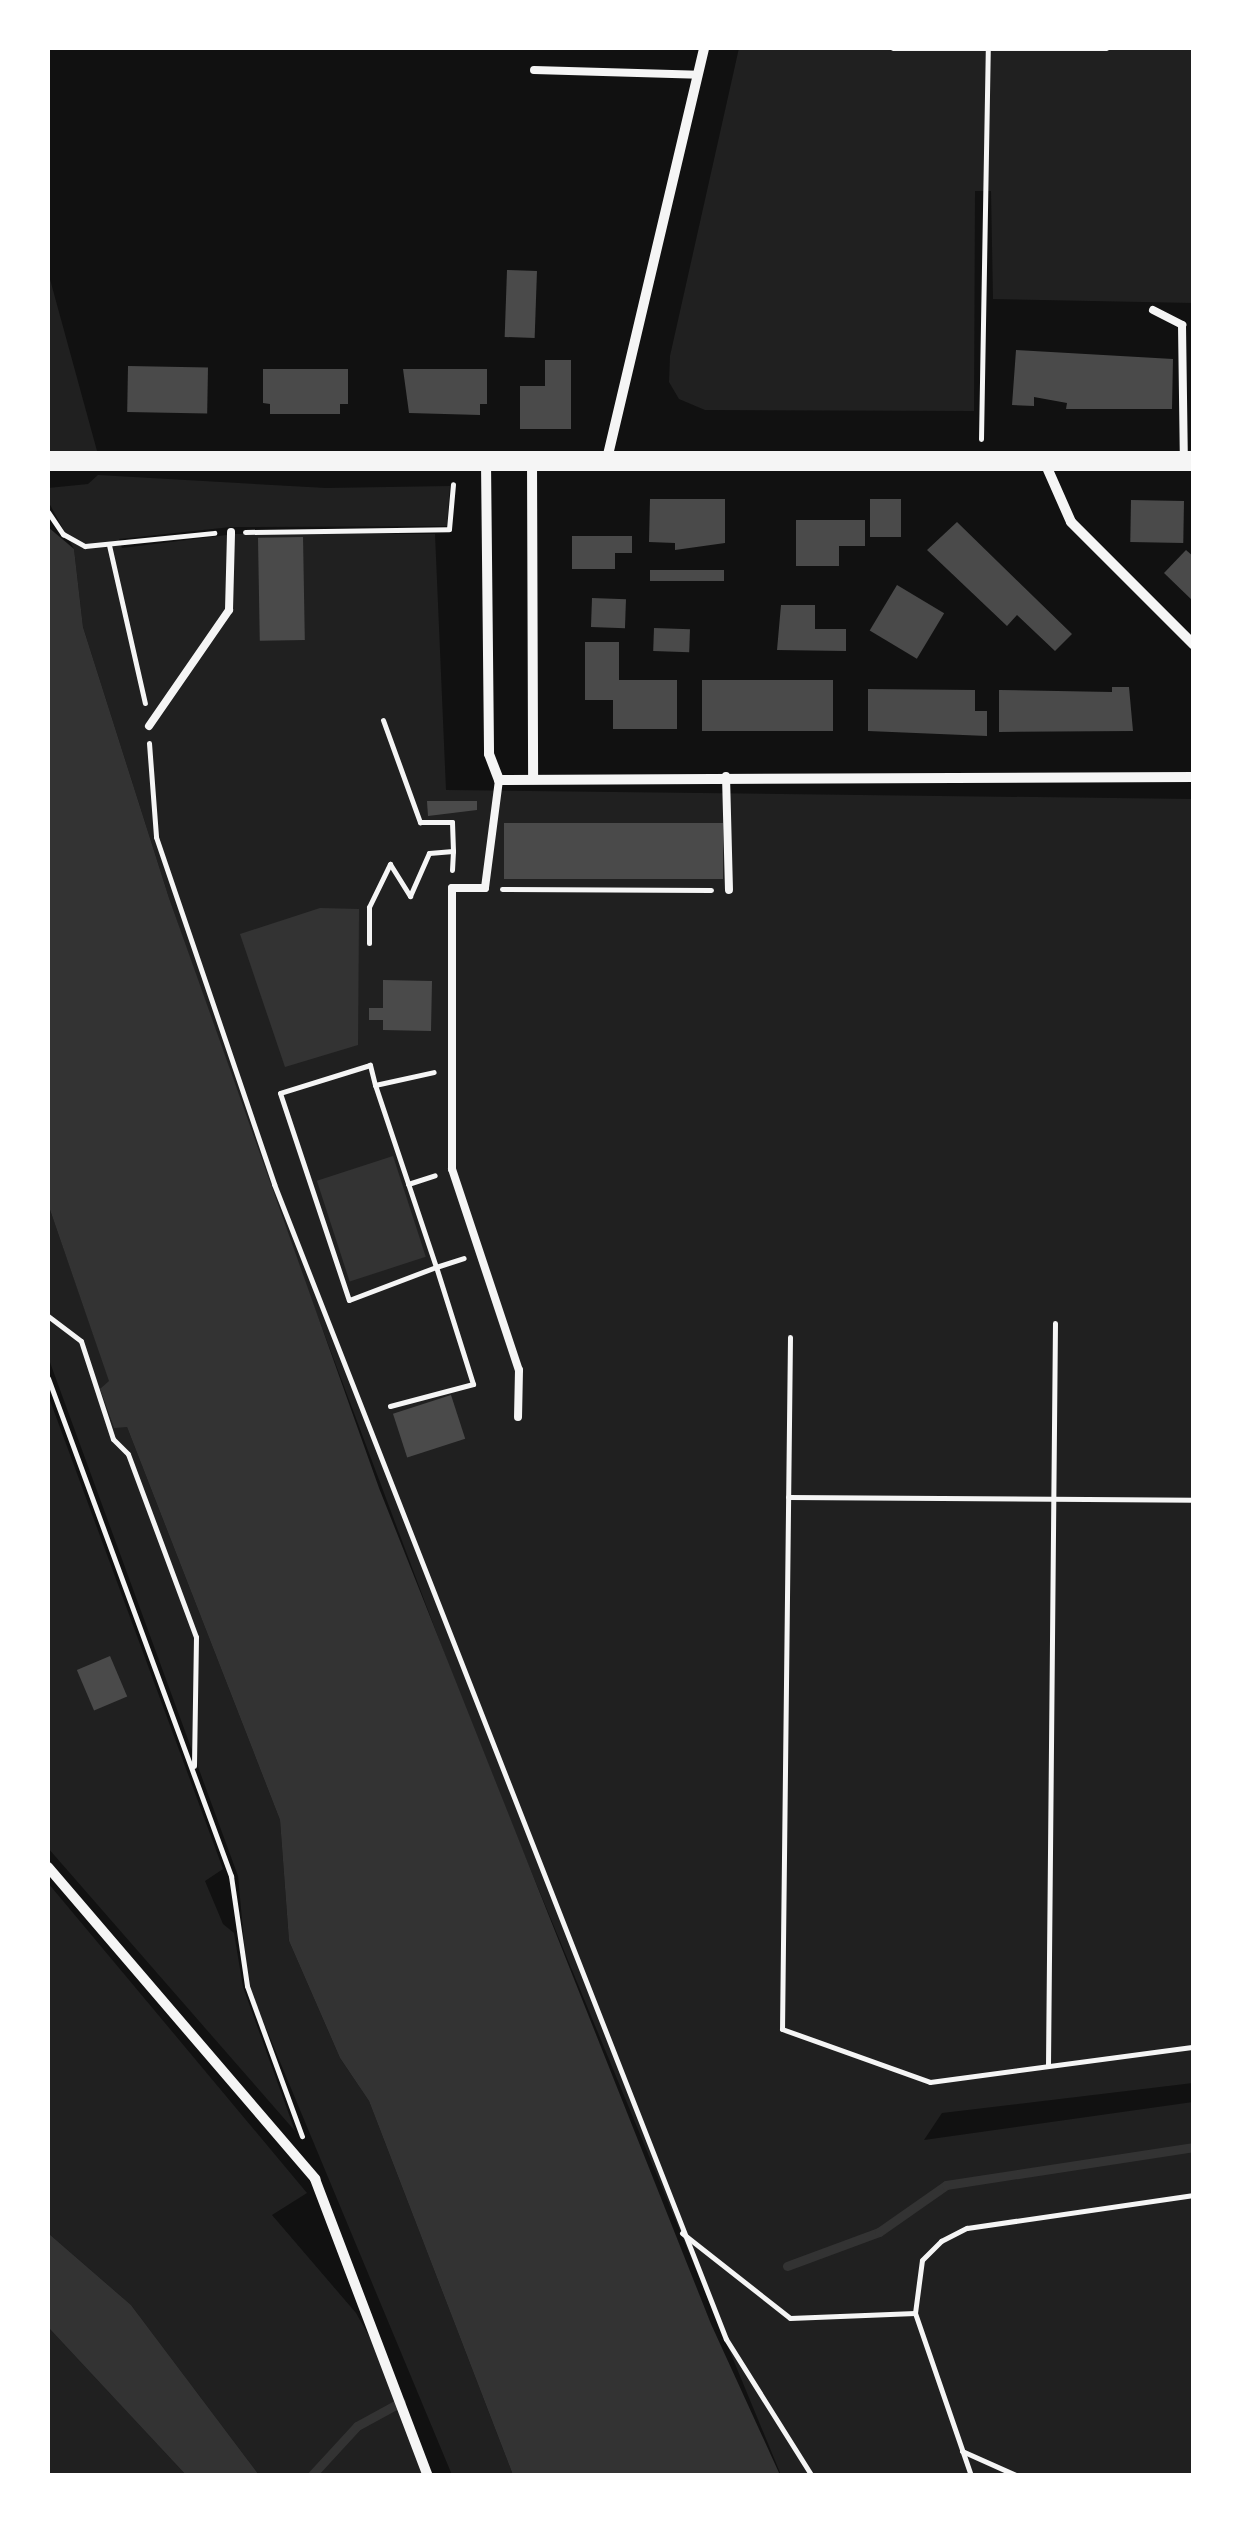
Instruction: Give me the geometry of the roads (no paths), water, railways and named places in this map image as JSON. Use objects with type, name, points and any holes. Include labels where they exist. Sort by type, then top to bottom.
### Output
[{"type":"main road","points":[[54,461],[1188,461]]},
{"type":"street","points":[[607,459],[704,48]]},
{"type":"street","points":[[532,459],[533,776]]},
{"type":"street","points":[[486,460],[489,754],[499,780],[533,776],[1194,777]]},
{"type":"street","points":[[1044,461],[1071,522],[1194,646]]},
{"type":"street","points":[[48,1868],[315,2179],[428,2476]]},
{"type":"lane","points":[[534,70],[698,75]]},
{"type":"lane","points":[[1153,310],[1182,325],[1188,461]]},
{"type":"lane","points":[[149,726],[229,610],[231,532]]},
{"type":"lane","points":[[726,776],[729,890]]},
{"type":"lane","points":[[499,780],[485,888],[452,888],[452,1168],[518,1370],[518,1417]]},
{"type":"waterway","points":[[787,2266],[879,2232],[946,2185],[1194,2147]]},
{"type":"waterway","points":[[311,2476],[357,2426],[401,2402]]}]
